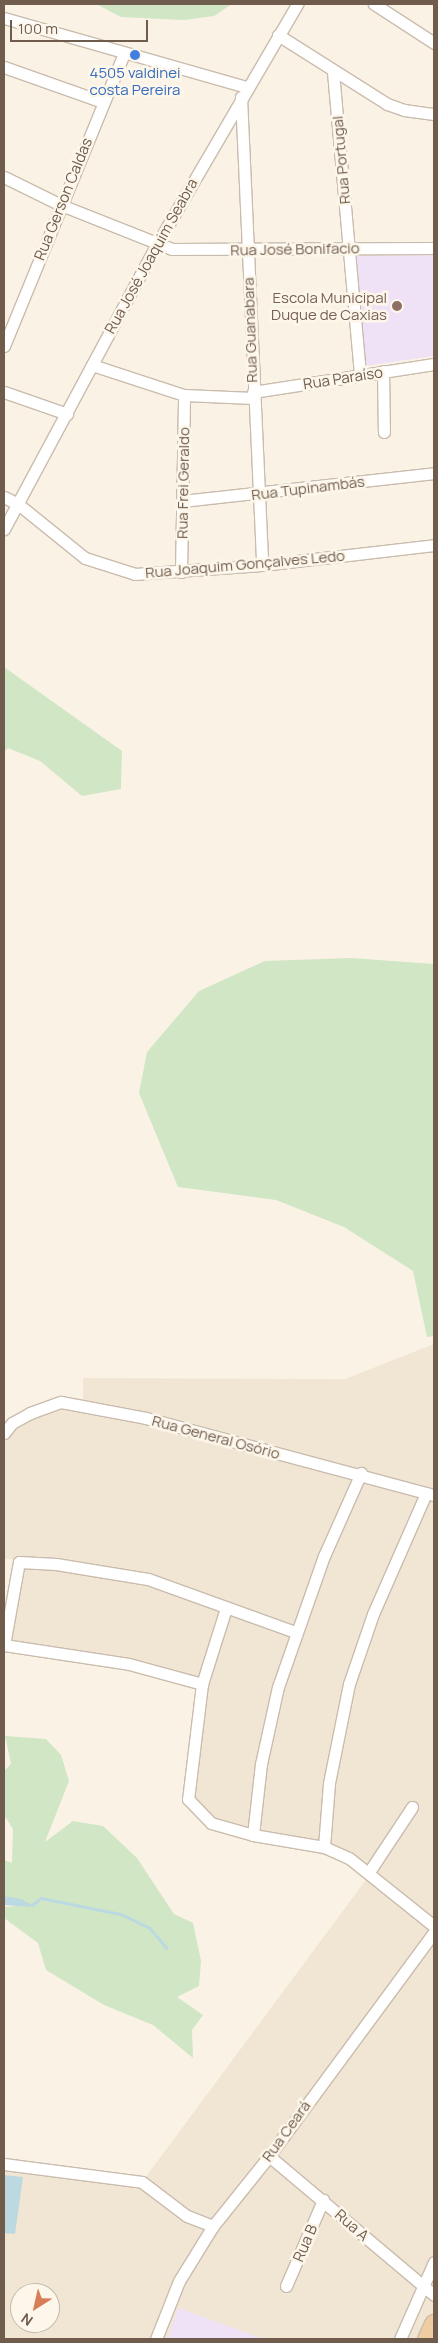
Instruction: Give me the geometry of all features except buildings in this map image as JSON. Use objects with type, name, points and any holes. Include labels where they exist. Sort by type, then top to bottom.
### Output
[{"type":"highway","points":[[427,2339],[434,2324]]},
{"type":"street","name":"Rua José Joaquim Seabra","points":[[4,529],[156,244],[243,92],[297,4]]},
{"type":"street","points":[[374,4],[434,43]]},
{"type":"street","points":[[4,18],[124,53],[243,92]]},
{"type":"street","points":[[278,34],[333,72],[387,104],[404,110],[434,114]]},
{"type":"street","name":"Rua Gerson Caldas","points":[[4,346],[124,53]]},
{"type":"street","points":[[4,67],[103,102]]},
{"type":"street","name":"Rua Portugal","points":[[333,72],[360,375]]},
{"type":"street","name":"Rua Guanabara","points":[[243,92],[247,250],[262,565]]},
{"type":"street","name":"Rua José Bonifacio","points":[[4,177],[61,204],[156,244],[192,251],[434,248]]},
{"type":"street","name":"Rua Paraíso","points":[[92,365],[184,394],[253,395],[383,371],[434,364]]},
{"type":"street","points":[[383,371],[384,432]]},
{"type":"street","points":[[4,392],[67,414]]},
{"type":"street","name":"Rua Frei Geraldo","points":[[181,572],[184,394]]},
{"type":"street","name":"Rua Tupinambás","points":[[182,501],[434,473]]},
{"type":"street","name":"Rua Joaquim Gonçalves Ledo","points":[[4,497],[18,504],[72,550],[99,565],[135,574],[262,565],[434,545]]},
{"type":"street","name":"Rua General Osório","points":[[4,1433],[12,1423],[30,1412],[61,1402],[146,1418],[361,1473],[430,1494]]},
{"type":"street","points":[[253,1835],[261,1764],[295,1632],[324,1556],[361,1473]]},
{"type":"street","points":[[324,1847],[329,1783],[349,1684],[373,1614],[430,1494]]},
{"type":"street","points":[[202,1684],[129,1664],[4,1645],[19,1562],[56,1564],[148,1579],[295,1632]]},
{"type":"street","points":[[226,1608],[202,1684],[188,1799],[211,1823],[253,1835],[324,1847],[349,1858],[370,1872],[434,1926]]},
{"type":"street","points":[[370,1872],[412,1807]]},
{"type":"street","name":"Rua Ceará","points":[[156,2339],[179,2281],[213,2226],[269,2156],[434,1932]]},
{"type":"street","name":"Rua A","points":[[269,2156],[434,2295]]},
{"type":"street","points":[[4,2164],[142,2182],[187,2216],[213,2226]]},
{"type":"street","name":"Rua B","points":[[286,2286],[323,2200]]},
{"type":"street","points":[[400,2339],[434,2262]]},
{"type":"shaded area","name":"Escola Municipal Duque de Caxias","points":[[434,255],[434,356],[365,366],[355,256]]},
{"type":"shaded area","points":[[434,1344],[434,2339],[4,2339],[4,2161],[145,2178],[368,1877],[344,1860],[247,1837],[205,1823],[183,1798],[198,1678],[12,1641],[25,1560],[4,1559],[4,1438],[15,1426],[41,1412],[61,1408],[83,1411],[83,1378],[345,1379]]},
{"type":"shaded area","points":[[178,2308],[264,2339],[167,2339]]},
{"type":"green space","points":[[96,4],[232,4],[214,16],[184,20],[121,17]]},
{"type":"green space","points":[[4,667],[122,751],[121,789],[82,796],[40,761],[8,748],[4,752]]},
{"type":"green space","points":[[351,958],[434,964],[434,1336],[427,1337],[413,1271],[344,1227],[276,1200],[178,1187],[139,1093],[147,1052],[199,991],[265,961]]},
{"type":"green space","points":[[5,1736],[46,1739],[61,1755],[69,1781],[45,1842],[73,1821],[103,1826],[137,1858],[174,1914],[193,1923],[201,1961],[199,1986],[177,1997],[203,2015],[192,2030],[193,2058],[153,2025],[104,2005],[46,1970],[38,1943],[4,1918],[4,1907],[31,1905],[4,1896],[4,1860],[12,1863],[13,1829],[4,1815],[4,1771],[11,1764]]},
{"type":"water","points":[[4,1896],[21,1899],[32,1905],[29,1907],[4,1905]]},
{"type":"water","points":[[4,2175],[23,2177],[15,2234],[4,2233]]},
{"type":"waterway","points":[[32,1905],[41,1898],[121,1914],[150,1928],[167,1948]]},
{"type":"place","name":"4505 valdinei costa Pereira","points":[[135,55]]},
{"type":"place","name":"Escola Municipal Duque de Caxias","points":[[397,306]]}]
